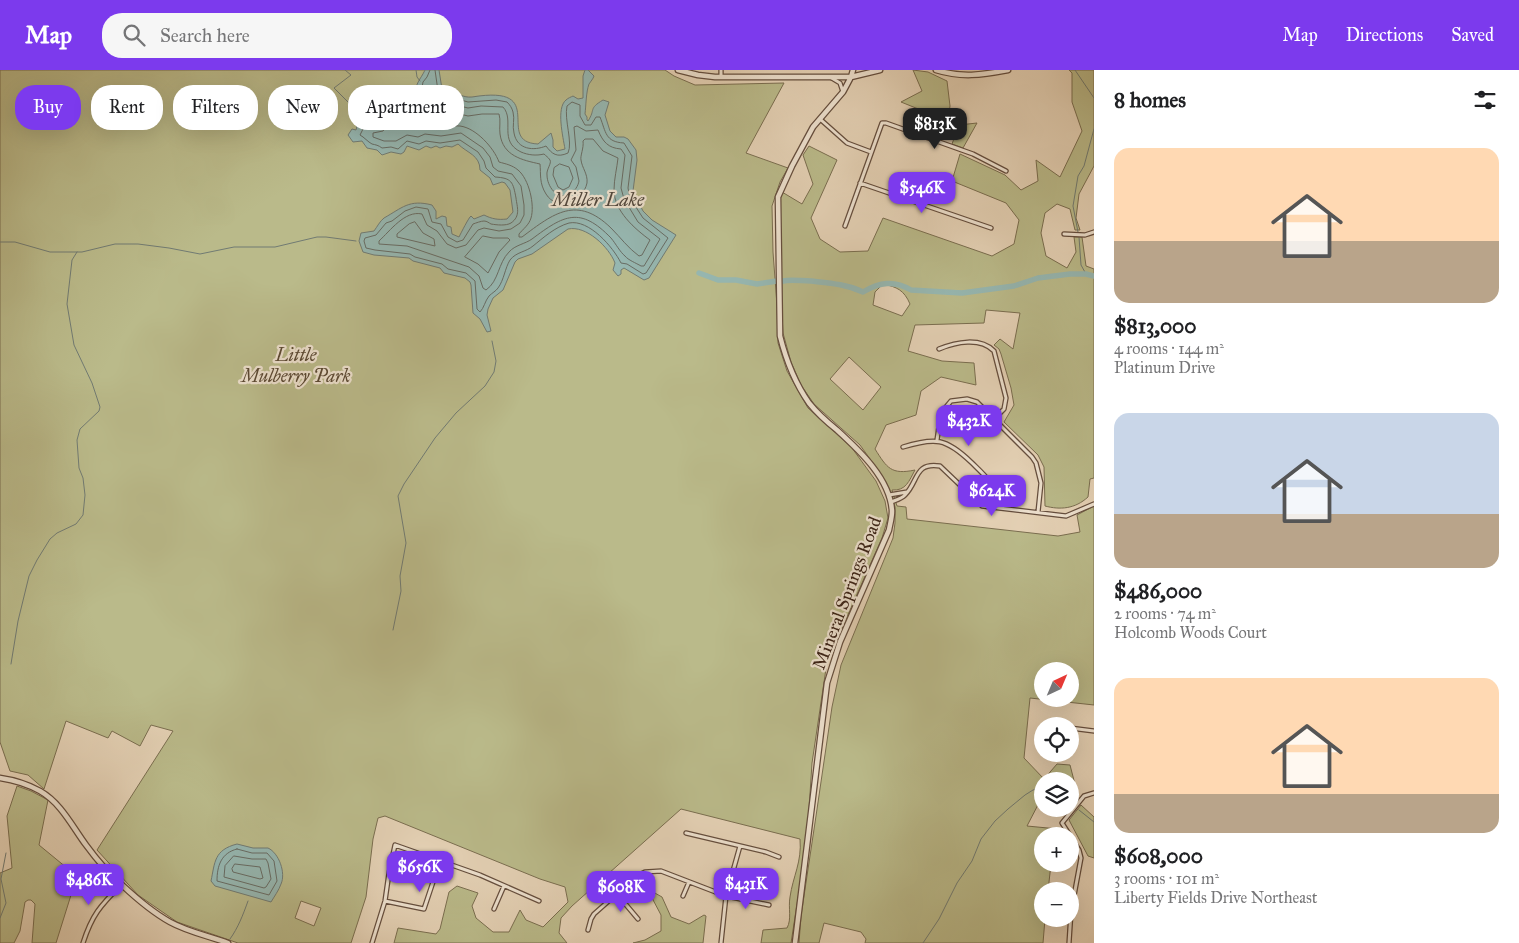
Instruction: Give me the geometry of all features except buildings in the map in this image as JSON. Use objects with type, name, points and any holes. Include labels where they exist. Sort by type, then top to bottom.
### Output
[{"type":"street","points":[[678,70],[698,76],[715,77],[851,77],[880,70]]},
{"type":"street","points":[[715,77],[716,70]]},
{"type":"street","points":[[721,70],[721,77]]},
{"type":"street","name":"Mineral Springs Road","points":[[794,943],[807,854],[827,683],[840,642],[889,530],[892,514],[888,496],[876,473],[863,456],[809,402],[791,371],[780,336],[778,197],[792,166],[819,119],[843,92],[853,70]]},
{"type":"street","points":[[936,70],[950,75],[964,76],[1008,70]]},
{"type":"street","points":[[829,77],[840,83],[843,92]]},
{"type":"street","points":[[819,119],[847,143],[871,152]]},
{"type":"street","points":[[845,226],[882,123],[973,154],[1006,171]]},
{"type":"street","points":[[860,183],[990,228]]},
{"type":"street","points":[[1064,234],[1085,235],[1094,232]]},
{"type":"street","points":[[939,349],[949,345],[981,342],[988,345],[994,351],[1006,398],[1004,409],[994,419]]},
{"type":"street","points":[[937,440],[941,413],[951,401],[967,399],[977,402],[1036,463],[1041,483],[1038,512]]},
{"type":"street","points":[[903,447],[919,442],[937,440],[951,445],[986,476],[992,489],[990,508]]},
{"type":"street","points":[[890,502],[902,498],[908,492],[919,471],[924,466],[931,464],[940,466],[982,506],[990,508],[1066,516],[1094,504]]},
{"type":"street","points":[[888,496],[908,492]]},
{"type":"street","points":[[1079,729],[1094,731]]},
{"type":"street","points":[[0,778],[26,784],[40,791],[53,801],[64,812],[90,851],[121,885],[152,910],[171,922],[228,943]]},
{"type":"street","points":[[1069,943],[1071,912],[1081,858],[1079,850],[1062,823],[1084,796],[1094,793]]},
{"type":"street","points":[[686,833],[766,852],[779,857]]},
{"type":"street","points":[[372,943],[385,901],[395,846],[440,861],[539,901]]},
{"type":"street","points":[[721,943],[726,896],[740,846]]},
{"type":"street","points":[[385,901],[424,909],[440,861]]},
{"type":"street","points":[[588,930],[594,914],[636,876],[652,870],[661,871],[726,896],[769,905]]},
{"type":"street","points":[[683,896],[689,882]]},
{"type":"street","points":[[83,943],[95,912],[121,885]]},
{"type":"street","points":[[494,909],[504,886]]},
{"type":"street","points":[[617,894],[638,919]]},
{"type":"green space","name":"Little Mulberry Park","points":[[0,70],[665,70],[695,85],[784,83],[746,153],[788,168],[780,182],[772,206],[778,343],[787,371],[808,408],[852,448],[876,481],[885,501],[888,518],[882,538],[827,662],[812,763],[807,840],[791,943],[761,943],[763,930],[787,928],[790,917],[791,889],[799,862],[800,839],[681,809],[561,918],[559,933],[567,943],[394,943],[398,928],[436,934],[440,929],[449,892],[457,886],[478,893],[472,906],[476,918],[493,932],[509,932],[520,910],[526,920],[543,927],[568,902],[565,887],[540,879],[385,816],[378,818],[373,839],[366,897],[351,943],[238,943],[177,922],[138,895],[97,850],[173,731],[151,725],[140,746],[112,731],[108,738],[66,721],[44,789],[28,775],[10,771],[0,742]],"holes":[[[301,901],[321,908],[314,926],[295,918]]]},
{"type":"green space","points":[[913,70],[928,72],[947,81],[950,106],[948,121],[901,102],[922,91]]},
{"type":"green space","points":[[1069,70],[1094,70],[1094,166],[1079,194],[1076,218],[1080,230],[1075,230],[1070,209],[1057,204],[1045,213],[1041,233],[1046,256],[1067,268],[1076,252],[1074,237],[1082,237],[1086,266],[1094,269],[1094,478],[1090,479],[1088,497],[1078,504],[1067,508],[1045,506],[1044,467],[1038,455],[1004,422],[1014,405],[1001,354],[994,345],[1000,339],[1013,349],[1020,313],[986,310],[984,323],[915,325],[908,351],[942,361],[974,363],[976,385],[941,377],[921,391],[916,415],[886,425],[875,449],[883,461],[895,471],[915,470],[904,487],[892,490],[897,506],[906,507],[907,519],[1058,536],[1080,532],[1077,515],[1094,506],[1094,705],[1079,703],[1079,662],[1034,662],[1034,698],[1030,698],[1024,758],[1037,772],[1034,772],[1034,812],[1027,826],[1037,827],[1034,827],[1034,872],[1050,872],[1049,882],[1034,882],[1034,927],[1044,927],[1043,943],[865,943],[866,939],[861,932],[824,923],[819,943],[799,943],[801,916],[832,707],[841,665],[893,538],[895,507],[878,470],[860,445],[814,404],[801,385],[791,362],[783,333],[781,297],[780,200],[782,192],[802,204],[813,184],[803,155],[809,146],[837,160],[811,218],[820,239],[840,252],[868,251],[883,218],[992,256],[1014,244],[1019,220],[1006,203],[952,181],[960,154],[1005,175],[1021,190],[1038,181],[1036,160],[1060,177],[1082,131],[1072,102],[1072,73]],"holes":[[[883,284],[900,290],[910,304],[902,316],[873,305],[875,292]],[[849,357],[881,387],[863,410],[830,379]]]},
{"type":"green space","points":[[977,123],[963,148],[952,144],[959,125]]},
{"type":"green space","points":[[1057,764],[1070,765],[1072,772],[1050,772]]},
{"type":"green space","points":[[17,786],[48,800],[39,845],[84,882],[71,895],[56,943],[32,943],[35,904],[28,900],[25,902],[20,931],[14,943],[0,943],[0,873],[12,868],[7,816]]},
{"type":"green space","points":[[1081,805],[1094,817],[1094,858],[1088,856],[1079,839],[1079,827],[1073,827],[1069,820],[1071,817],[1079,817],[1079,808]]},
{"type":"green space","points":[[653,892],[662,897],[671,917],[689,924],[704,915],[706,916],[703,943],[633,943],[645,940],[661,931],[661,915],[651,896]]},
{"type":"water","name":"Miller Lake","points":[[425,70],[439,70],[441,85],[417,85]]},
{"type":"water","name":"Miller Lake","points":[[585,70],[588,70],[594,76],[587,91],[585,114],[587,120],[598,103],[603,100],[609,102],[605,115],[610,131],[616,137],[628,139],[636,150],[637,160],[633,191],[643,211],[652,220],[676,235],[649,278],[644,280],[624,268],[618,276],[613,270],[615,263],[608,250],[596,238],[582,230],[568,229],[532,254],[515,262],[503,290],[493,298],[488,309],[487,315],[491,331],[487,332],[480,319],[473,313],[471,285],[465,278],[444,273],[440,268],[413,261],[409,258],[374,255],[363,252],[359,241],[361,233],[374,231],[384,218],[401,208],[417,203],[432,205],[436,211],[436,219],[442,216],[446,217],[447,226],[451,227],[452,234],[459,237],[471,216],[474,219],[484,215],[495,219],[507,219],[513,212],[510,190],[502,182],[493,185],[490,178],[480,170],[478,161],[458,144],[452,147],[440,148],[426,146],[419,150],[407,146],[401,154],[391,152],[382,155],[377,150],[367,148],[362,141],[353,142],[348,135],[351,130],[464,130],[464,96],[496,95],[509,99],[516,106],[520,134],[525,141],[538,144],[551,133],[553,147],[557,151],[565,149],[561,109],[567,99],[573,96],[578,99],[583,98],[583,76]]},
{"type":"water","points":[[237,844],[253,848],[268,848],[278,859],[283,874],[279,889],[271,902],[215,886],[211,881],[215,863],[220,853]]},
{"type":"waterway","points":[[345,70],[351,75],[334,88],[348,102]]},
{"type":"waterway","points":[[416,70],[420,81]]},
{"type":"waterway","points":[[1075,70],[1094,98]]},
{"type":"waterway","points":[[1078,232],[1073,206],[1078,176],[1084,166],[1094,129]]},
{"type":"waterway","points":[[0,242],[15,242],[50,252],[82,252],[115,244],[138,244],[200,254],[234,247],[275,247],[317,237],[356,241]]},
{"type":"waterway","points":[[1079,237],[1081,265],[1086,274]]},
{"type":"waterway","points":[[11,664],[18,621],[29,576],[50,539],[57,533],[76,524],[83,515],[85,495],[83,478],[79,468],[77,440],[80,429],[99,411],[100,407],[92,383],[74,345],[67,304],[72,260],[77,252]]},
{"type":"waterway","points":[[699,273],[718,280],[736,280],[757,284],[777,281]]},
{"type":"waterway","points":[[783,281],[797,280],[831,283],[863,292],[881,284],[893,284],[911,290],[962,293],[1014,286],[1038,278],[1070,274],[1094,276]]},
{"type":"waterway","points":[[393,630],[401,591],[400,576],[406,543],[398,496],[435,438],[456,413],[485,386],[494,372],[496,361],[492,341]]},
{"type":"waterway","points":[[923,943],[939,919],[957,883],[972,861],[981,839],[995,821],[1025,795],[1034,790]]},
{"type":"waterway","points":[[1079,810],[1094,822]]},
{"type":"waterway","points":[[0,918],[6,903],[1,879],[6,853]]},
{"type":"waterway","points":[[230,939],[248,901]]}]
